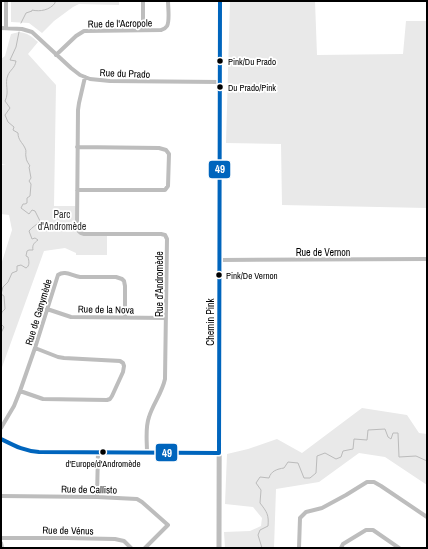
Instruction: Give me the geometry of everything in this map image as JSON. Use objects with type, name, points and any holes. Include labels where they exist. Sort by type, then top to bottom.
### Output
[{"type":"main road","name":"Chemin Pink","points":[[219,548],[220,1]]},
{"type":"street","points":[[3,28],[6,1]]},
{"type":"street","points":[[143,1],[143,30]]},
{"type":"street","name":"Rue de l'Acropole","points":[[56,55],[76,36],[84,31],[161,30],[166,27],[168,22],[168,1]]},
{"type":"street","name":"Rue du Prado","points":[[3,28],[22,29],[32,32],[70,68],[85,77],[92,79],[110,82],[219,82]]},
{"type":"street","name":"Rue d'Andromède","points":[[85,77],[78,107],[78,231],[82,234],[107,235],[161,234],[165,235],[167,239],[165,379],[148,418],[147,452]]},
{"type":"street","points":[[77,147],[159,148],[166,150],[169,154],[168,186],[165,190],[77,190]]},
{"type":"street","name":"Rue de Vernon","points":[[220,260],[427,259]]},
{"type":"street","name":"Rue de Ganymède","points":[[1,428],[14,406],[20,391],[35,348],[56,278],[59,274],[64,273],[80,277],[116,277],[122,279],[125,283],[125,317]]},
{"type":"street","name":"Rue de la Nova","points":[[47,309],[71,317],[166,318]]},
{"type":"street","points":[[20,391],[43,399],[107,400],[112,396],[124,369],[123,362],[120,361],[58,357],[35,348]]},
{"type":"street","points":[[1,439],[18,448],[34,452],[219,453]]},
{"type":"street","points":[[98,452],[98,497]]},
{"type":"street","points":[[299,548],[300,518],[306,512],[322,508],[367,482],[374,482],[381,486],[427,517]]},
{"type":"street","name":"Rue de Callisto","points":[[1,496],[137,499],[168,525],[146,548]]},
{"type":"street","points":[[341,548],[343,544],[366,530],[373,530],[399,548]]},
{"type":"street","name":"Rue de Vénus","points":[[1,538],[115,539],[121,540],[131,548]]},
{"type":"street","points":[[1,542],[2,548]]},
{"type":"green space","points":[[11,1],[119,1],[119,5],[79,4],[54,21],[42,33],[29,23],[11,22]]},
{"type":"green space","points":[[230,1],[315,1],[317,55],[403,54],[406,21],[427,21],[427,208],[282,205],[281,144],[226,143]]},
{"type":"green space","name":"Parc d'Andromède","points":[[19,32],[29,35],[38,42],[28,54],[56,85],[54,206],[77,206],[80,232],[107,235],[107,255],[76,255],[76,253],[65,248],[44,251],[1,370],[1,265],[12,230],[9,215],[1,214],[1,165],[6,165],[1,164],[1,59],[5,56],[11,34]]},
{"type":"green space","points":[[362,408],[407,415],[419,433],[427,434],[427,485],[385,457],[359,453],[319,482],[276,489],[274,548],[225,548],[224,532],[250,531],[261,526],[262,518],[253,507],[225,504],[227,454],[248,449],[277,439],[302,453]]},
{"type":"waterway","points":[[21,23],[26,13],[32,10],[41,11],[48,9],[55,3],[55,1]]},
{"type":"waterway","points":[[1,316],[5,309],[4,296],[1,294],[3,287],[8,282],[12,273],[17,271],[17,266],[21,265],[26,268],[28,266],[28,257],[26,256],[27,251],[33,250],[34,244],[38,240],[35,238],[32,239],[29,231],[40,221],[35,211],[32,210],[29,214],[21,208],[23,204],[27,203],[27,198],[30,196],[30,166],[26,160],[26,149],[19,139],[18,133],[13,130],[14,127],[8,122],[5,115],[10,108],[5,101],[7,94],[7,78],[16,61],[10,60],[16,47],[19,32]]},
{"type":"waterway","points":[[1,324],[4,327],[1,333]]},
{"type":"waterway","points":[[262,548],[258,535],[260,530],[268,526],[268,516],[260,503],[261,490],[256,483],[260,477],[269,478],[273,472],[284,468],[288,462],[298,463],[304,478],[310,478],[316,473],[317,456],[325,453],[336,459],[341,457],[343,451],[353,449],[354,439],[367,440],[368,430],[385,429],[388,437],[391,439],[393,433],[398,433],[399,457],[416,456],[427,461]]},
{"type":"transit line","name":"49","points":[[1,439],[15,446],[39,452],[219,453],[220,1]]},
{"type":"place","name":"Pink/Du Prado","points":[[220,61]]},
{"type":"place","name":"Du Prado/Pink","points":[[220,87]]},
{"type":"place","name":"Pink/De Vernon","points":[[219,275]]},
{"type":"place","name":"d'Europe/d'Andromède","points":[[103,452]]}]
